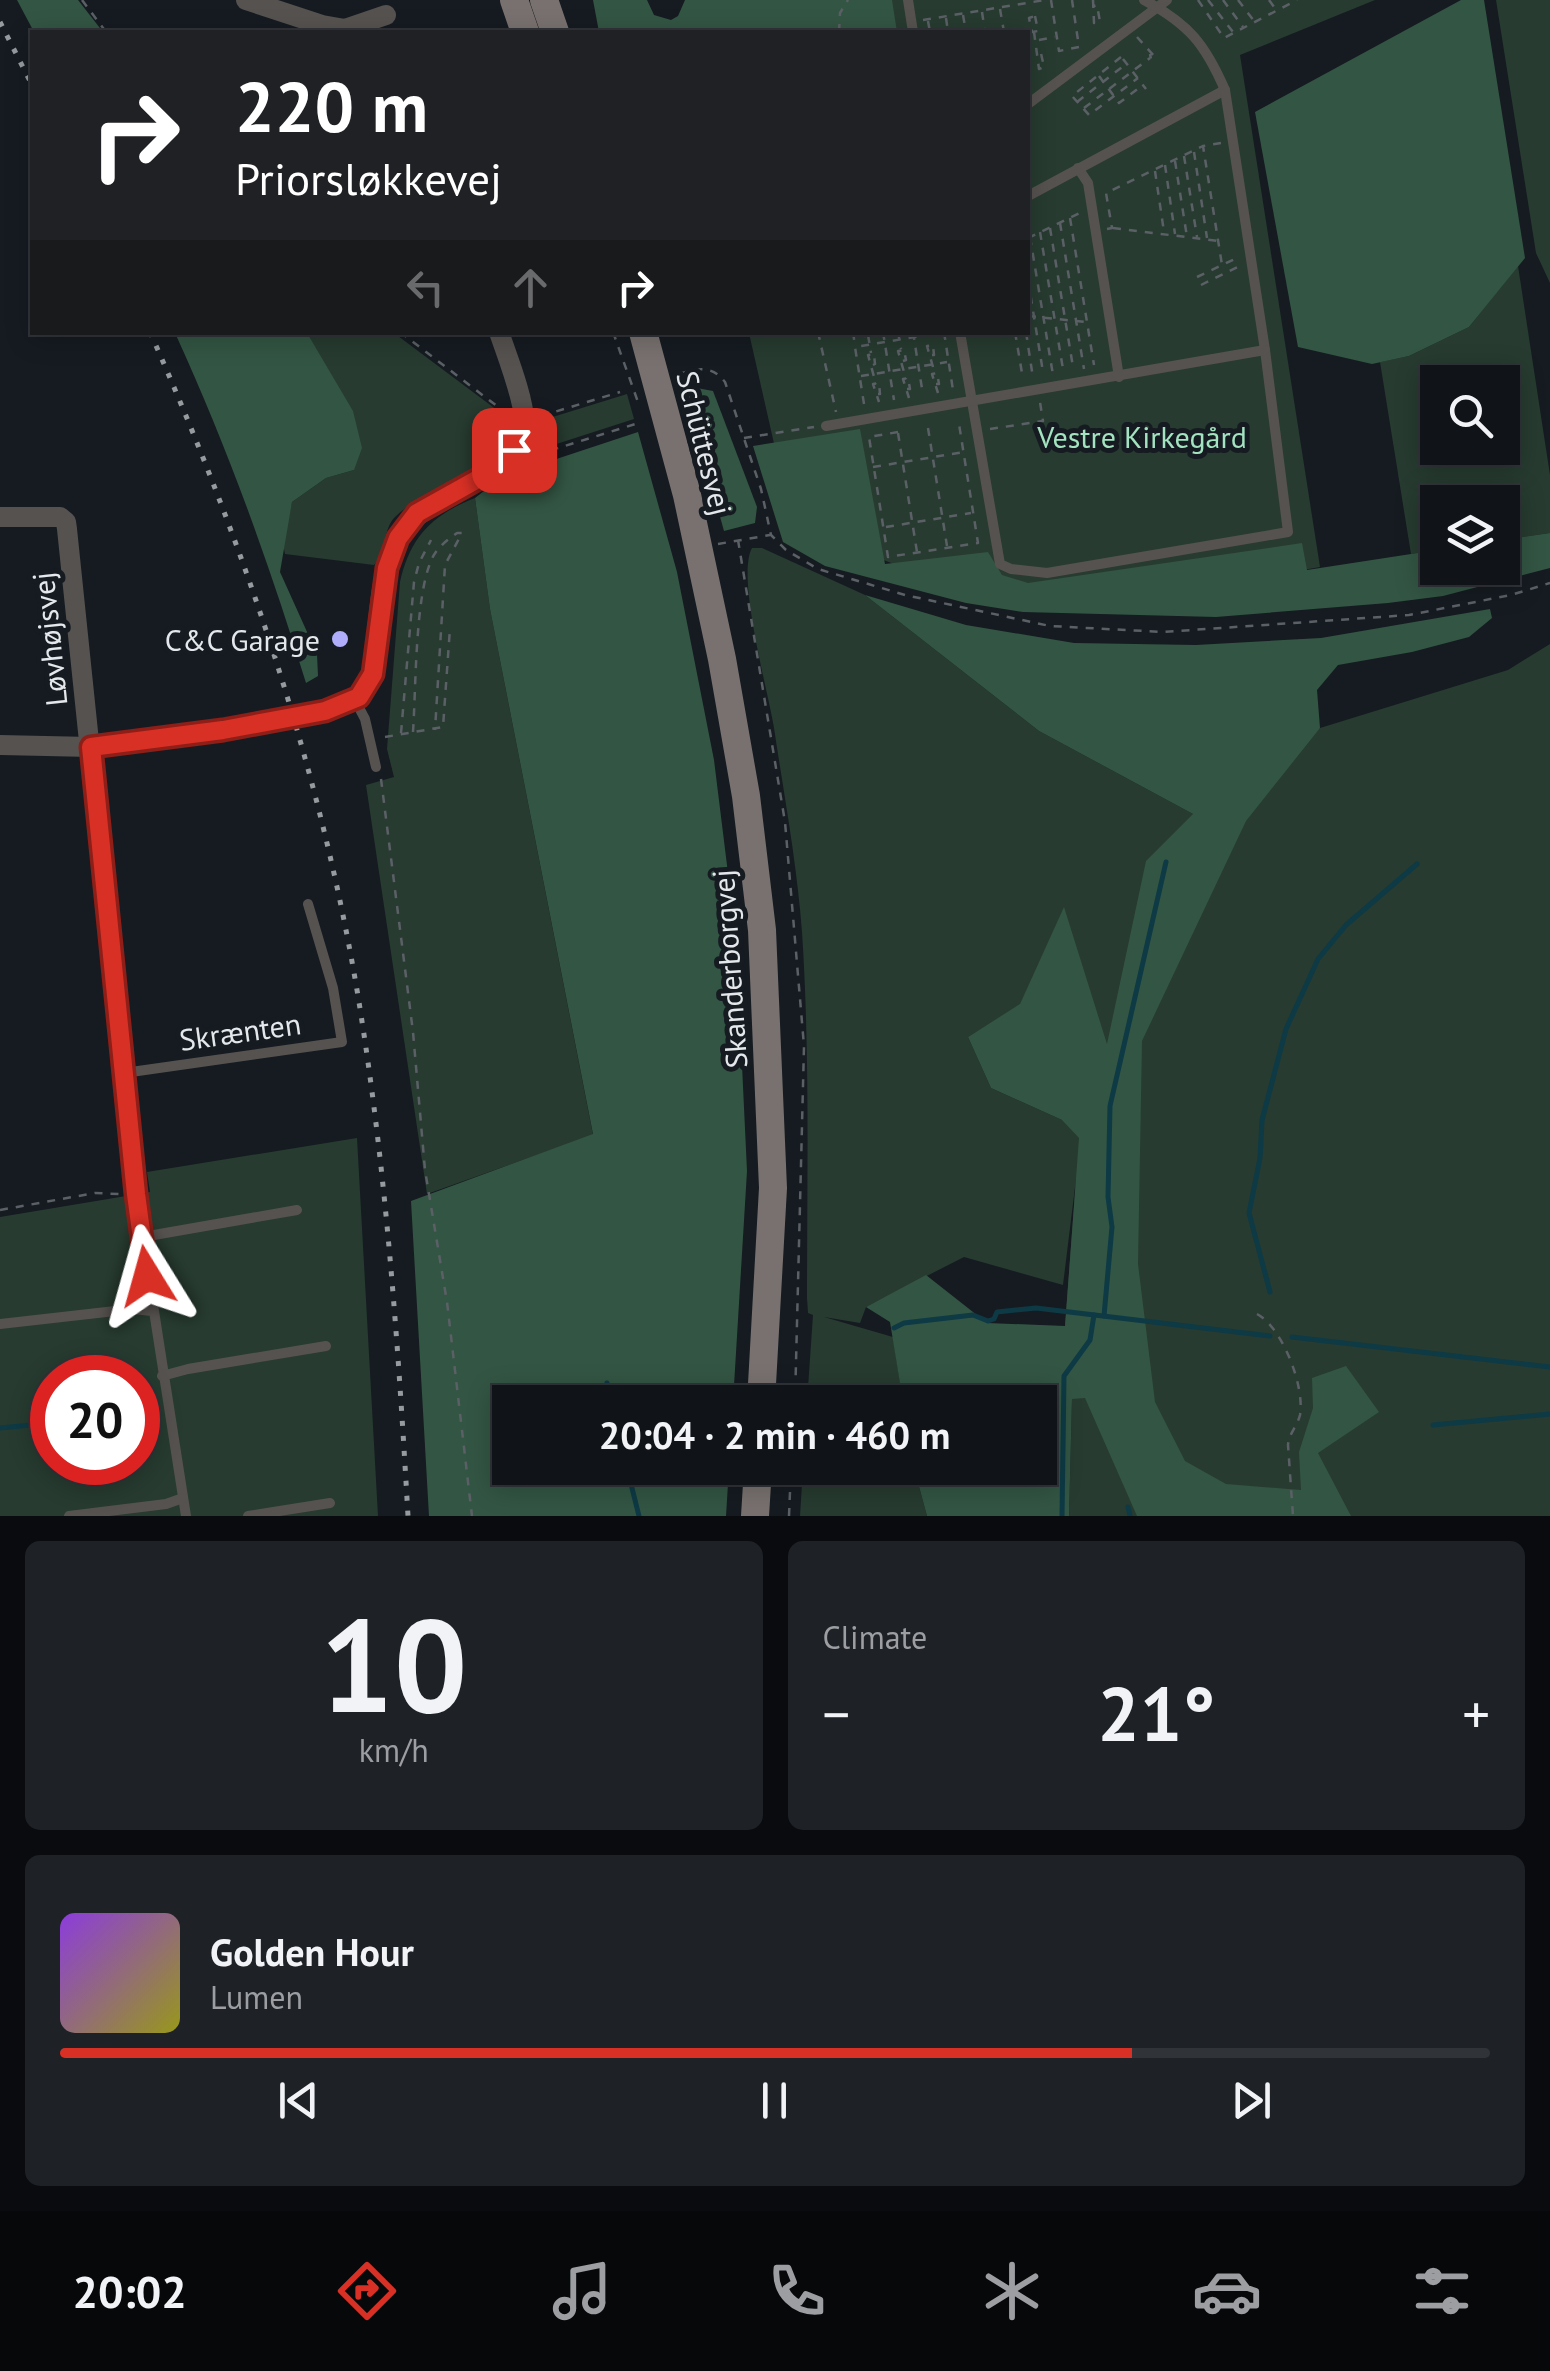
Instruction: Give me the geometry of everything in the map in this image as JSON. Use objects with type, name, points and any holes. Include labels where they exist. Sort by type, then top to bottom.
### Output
[{"type":"main road","points":[[514,0],[524,30]]},
{"type":"main road","points":[[544,0],[554,30]]},
{"type":"main road","name":"Schüttesvej","points":[[628,335],[652,427],[703,541]]},
{"type":"main road","name":"Schüttesvej","points":[[644,335],[703,541]]},
{"type":"main road","name":"Skanderborgvej","points":[[703,541],[746,796],[762,930],[774,1188],[762,1385]]},
{"type":"main road","points":[[755,1516],[757,1485]]},
{"type":"street","points":[[246,0],[345,29],[386,16]]},
{"type":"street","points":[[0,745],[91,747],[270,722],[325,711],[355,700],[368,688],[373,674],[387,568],[398,538],[417,513],[494,470],[514,450],[524,421],[500,335]]},
{"type":"street","name":"Løvhøjsvej","points":[[0,517],[60,517],[68,530],[136,1194]]},
{"type":"lane","points":[[908,0],[912,28]]},
{"type":"lane","points":[[961,335],[1000,564],[1011,569],[1048,572],[1288,532],[1265,350],[1224,90],[1209,55],[1189,28],[1162,4],[1144,0]]},
{"type":"lane","points":[[1030,103],[1162,4]]},
{"type":"lane","points":[[1030,195],[1224,90]]},
{"type":"lane","points":[[1078,168],[1088,183],[1119,377]]},
{"type":"lane","points":[[827,425],[895,407],[972,402],[1036,385],[1096,381],[1265,350]]},
{"type":"lane","points":[[355,700],[376,767]]},
{"type":"lane","name":"Skrænten","points":[[124,1073],[342,1042],[333,988],[308,904]]},
{"type":"lane","name":"Løvhøjsvej","points":[[136,1194],[186,1516]]},
{"type":"lane","points":[[142,1241],[154,1235],[298,1210]]},
{"type":"lane","points":[[0,1324],[152,1310]]},
{"type":"lane","points":[[162,1376],[326,1346]]},
{"type":"lane","points":[[69,1516],[166,1504],[183,1498]]},
{"type":"lane","points":[[248,1516],[330,1503]]},
{"type":"path","points":[[82,0],[104,30]]},
{"type":"path","points":[[839,30],[840,14],[848,0]]},
{"type":"path","points":[[912,28],[928,20],[1048,0],[1059,51],[1079,48],[1072,0]]},
{"type":"path","points":[[1198,0],[1224,38],[1294,1]]},
{"type":"path","points":[[1208,0],[1234,33]]},
{"type":"path","points":[[1223,0],[1244,28]]},
{"type":"path","points":[[1238,0],[1255,22]]},
{"type":"path","points":[[1269,0],[1276,10]]},
{"type":"path","points":[[1000,8],[1004,30]]},
{"type":"path","points":[[982,10],[985,30]]},
{"type":"path","points":[[963,14],[966,30]]},
{"type":"path","points":[[945,17],[948,30]]},
{"type":"path","points":[[928,20],[930,30]]},
{"type":"path","points":[[1083,109],[1150,56],[1130,28]]},
{"type":"path","points":[[1034,32],[1038,50]]},
{"type":"path","points":[[1036,40],[1057,36]]},
{"type":"path","points":[[1098,75],[1109,89],[1114,96],[1119,103],[1145,87],[1138,78],[1126,64],[1121,57],[1098,75],[1072,96],[1088,116],[1114,96],[1138,78]]},
{"type":"path","points":[[1077,102],[1126,64]]},
{"type":"path","points":[[1112,228],[1106,192],[1203,146],[1232,142]]},
{"type":"path","points":[[1203,146],[1222,265]]},
{"type":"path","points":[[1194,151],[1207,240]]},
{"type":"path","points":[[1184,156],[1197,238]]},
{"type":"path","points":[[1175,160],[1187,237]]},
{"type":"path","points":[[1164,165],[1176,236]]},
{"type":"path","points":[[1155,170],[1164,234]]},
{"type":"path","points":[[1030,237],[1092,211]]},
{"type":"path","points":[[1070,218],[1096,381]]},
{"type":"path","points":[[1060,223],[1084,372]]},
{"type":"path","points":[[1050,228],[1074,373]]},
{"type":"path","points":[[1096,231],[1112,228],[1218,241]]},
{"type":"path","points":[[1040,232],[1064,375]]},
{"type":"path","points":[[1030,242],[1054,376]]},
{"type":"path","points":[[1197,277],[1222,265],[1251,260]]},
{"type":"path","points":[[1200,285],[1251,260]]},
{"type":"path","points":[[1030,292],[1044,378]]},
{"type":"path","points":[[1030,316],[1087,322]]},
{"type":"path","points":[[404,335],[513,418],[524,421],[620,392]]},
{"type":"path","points":[[614,335],[639,406]]},
{"type":"path","points":[[744,438],[827,425],[818,335]]},
{"type":"path","points":[[853,335],[864,406]]},
{"type":"path","points":[[868,335],[875,394],[879,404],[895,407],[909,399],[907,389],[904,390],[906,379],[898,351],[899,335]]},
{"type":"path","points":[[883,335],[895,407]]},
{"type":"path","points":[[855,347],[914,335],[924,396]]},
{"type":"path","points":[[928,335],[933,385],[936,384],[938,394]]},
{"type":"path","points":[[944,335],[953,392]]},
{"type":"path","points":[[1016,335],[1024,381]]},
{"type":"path","points":[[978,432],[1042,421],[1027,335]]},
{"type":"path","points":[[860,376],[948,362]]},
{"type":"path","points":[[678,374],[704,368],[720,376],[744,438],[771,535],[786,550],[818,568],[905,595],[1050,626],[1164,632],[1409,614],[1511,595],[1550,583]]},
{"type":"path","points":[[917,552],[898,432],[868,437],[888,557],[978,542],[958,424]]},
{"type":"path","points":[[514,450],[542,454],[652,427]]},
{"type":"path","points":[[928,428],[948,548]]},
{"type":"path","points":[[873,467],[963,452]]},
{"type":"path","points":[[883,527],[973,513]]},
{"type":"path","points":[[413,732],[419,635],[428,572],[438,548],[458,533],[462,534],[445,566],[435,730]]},
{"type":"path","points":[[703,541],[771,535]]},
{"type":"path","points":[[402,734],[414,582],[431,540]]},
{"type":"path","points":[[370,738],[435,730],[444,722],[450,628]]},
{"type":"path","points":[[376,767],[383,783],[425,1170],[447,1302],[472,1516]]},
{"type":"path","points":[[0,1210],[95,1193],[136,1194]]},
{"type":"path","points":[[1257,1314],[1269,1320],[1277,1332],[1295,1371],[1300,1418],[1288,1435],[1293,1516]]},
{"type":"path","points":[[789,1516],[790,1485]]},
{"type":"green space","points":[[17,0],[78,0],[101,30],[33,30]]},
{"type":"green space","points":[[593,0],[647,0],[654,15],[671,20],[678,16],[685,0],[892,0],[897,30],[599,30]]},
{"type":"green space","name":"Vestre Kirkegård","points":[[825,0],[1375,0],[1240,55],[1320,567],[1182,592],[1027,594],[916,573],[792,523],[749,335],[1030,335],[1030,30],[831,30]]},
{"type":"green space","points":[[1461,0],[1484,0],[1525,258],[1469,327],[1409,356],[1372,364],[1298,347],[1255,112]]},
{"type":"green space","points":[[1496,0],[1550,0],[1550,283],[1536,253]]},
{"type":"green space","points":[[1518,266],[1550,475],[1550,533],[1520,537],[1520,485],[1420,485],[1420,553],[1411,554],[1380,362],[1409,356],[1469,327]]},
{"type":"green space","points":[[176,335],[308,335],[353,411],[362,448],[354,470],[326,478],[292,502],[280,572],[317,654],[318,676],[306,683],[246,505]]},
{"type":"green space","points":[[307,335],[397,335],[513,422],[494,457],[395,517],[374,565],[285,554],[283,544],[292,502],[326,478],[354,470]]},
{"type":"green space","points":[[685,390],[713,391],[757,507],[755,523],[724,531]]},
{"type":"green space","points":[[627,394],[634,419],[541,449],[527,446],[530,424]]},
{"type":"green space","points":[[860,429],[885,564],[988,552],[1002,575],[1028,583],[1302,543],[1307,570],[1420,553],[1420,585],[1485,585],[1443,596],[1388,603],[1216,617],[1023,612],[966,603],[825,566],[783,542],[753,446]]},
{"type":"green space","points":[[638,432],[677,572],[714,760],[736,938],[747,1171],[734,1385],[492,1385],[492,1485],[728,1485],[726,1516],[429,1516],[411,1201],[593,1134],[490,609],[475,498],[502,477]]},
{"type":"green space","points":[[475,498],[490,609],[593,1135],[427,1194],[366,785],[394,777],[387,749],[404,566],[417,540],[435,520]]},
{"type":"green space","points":[[1550,533],[1550,568],[1520,576],[1520,537]]},
{"type":"green space","points":[[752,548],[762,548],[865,595],[1039,731],[1193,814],[1320,728],[1508,670],[1550,644],[1550,1516],[1069,1516],[1072,1398],[1065,1327],[1076,1179],[1063,1285],[964,1257],[866,1307],[860,1323],[824,1317],[893,1337],[900,1385],[808,1385],[813,1315],[808,1313],[807,1298],[807,1069],[802,932],[794,855],[748,583]],"holes":[[[1064,909],[1062,1120],[991,1088],[968,1037],[1020,1005]]]},
{"type":"green space","points":[[865,595],[966,625],[1074,643],[1196,645],[1321,638],[1490,609],[1492,618],[1469,637],[1338,665],[1317,690],[1320,728],[1246,821],[1142,1041],[1138,1264],[1155,1402],[1185,1461],[1226,1484],[1301,1490],[1299,1452],[1313,1408],[1312,1378],[1346,1366],[1379,1412],[1318,1453],[1351,1516],[1137,1516],[1085,1398],[1072,1399],[1069,1516],[927,1516],[919,1485],[1057,1485],[1057,1385],[900,1385],[890,1322],[866,1307],[926,1275],[987,1323],[1065,1326],[1079,1138],[1062,1120],[991,1088],[968,1037],[1020,1004],[1064,907],[1107,1044],[1146,861],[1193,814],[1039,731]]},
{"type":"green space","points":[[357,1138],[378,1516],[0,1516],[0,1217],[150,1192],[147,1172]]},
{"type":"green space","points":[[802,1485],[919,1485],[927,1516],[800,1516]]},
{"type":"waterway","points":[[1104,1316],[1112,1227],[1108,1197],[1110,1106],[1166,862]]},
{"type":"waterway","points":[[1270,1292],[1249,1213],[1260,1158],[1262,1120],[1286,1029],[1318,959],[1346,925],[1417,864]]},
{"type":"waterway","points":[[894,1328],[904,1323],[973,1315],[988,1321],[997,1312],[1036,1308],[1270,1336]]},
{"type":"waterway","points":[[1062,1516],[1064,1376],[1090,1340],[1094,1315]]},
{"type":"waterway","points":[[1292,1337],[1550,1367]]},
{"type":"waterway","points":[[1433,1425],[1550,1414]]},
{"type":"waterway","points":[[0,1428],[30,1425]]},
{"type":"waterway","points":[[631,1485],[639,1516]]},
{"type":"waterway","points":[[1128,1507],[1130,1516]]},
{"type":"railway","points":[[0,22],[30,81]]},
{"type":"railway","points":[[151,335],[217,493],[275,658],[323,825],[342,910],[368,1061],[383,1190],[408,1516]]},
{"type":"place","name":"C&C Garage","points":[[340,639]]},
{"type":"route","points":[[147,1276],[91,747],[223,730],[325,711],[359,697],[368,688],[373,674],[387,568],[398,538],[417,513],[494,470],[514,450]]}]
